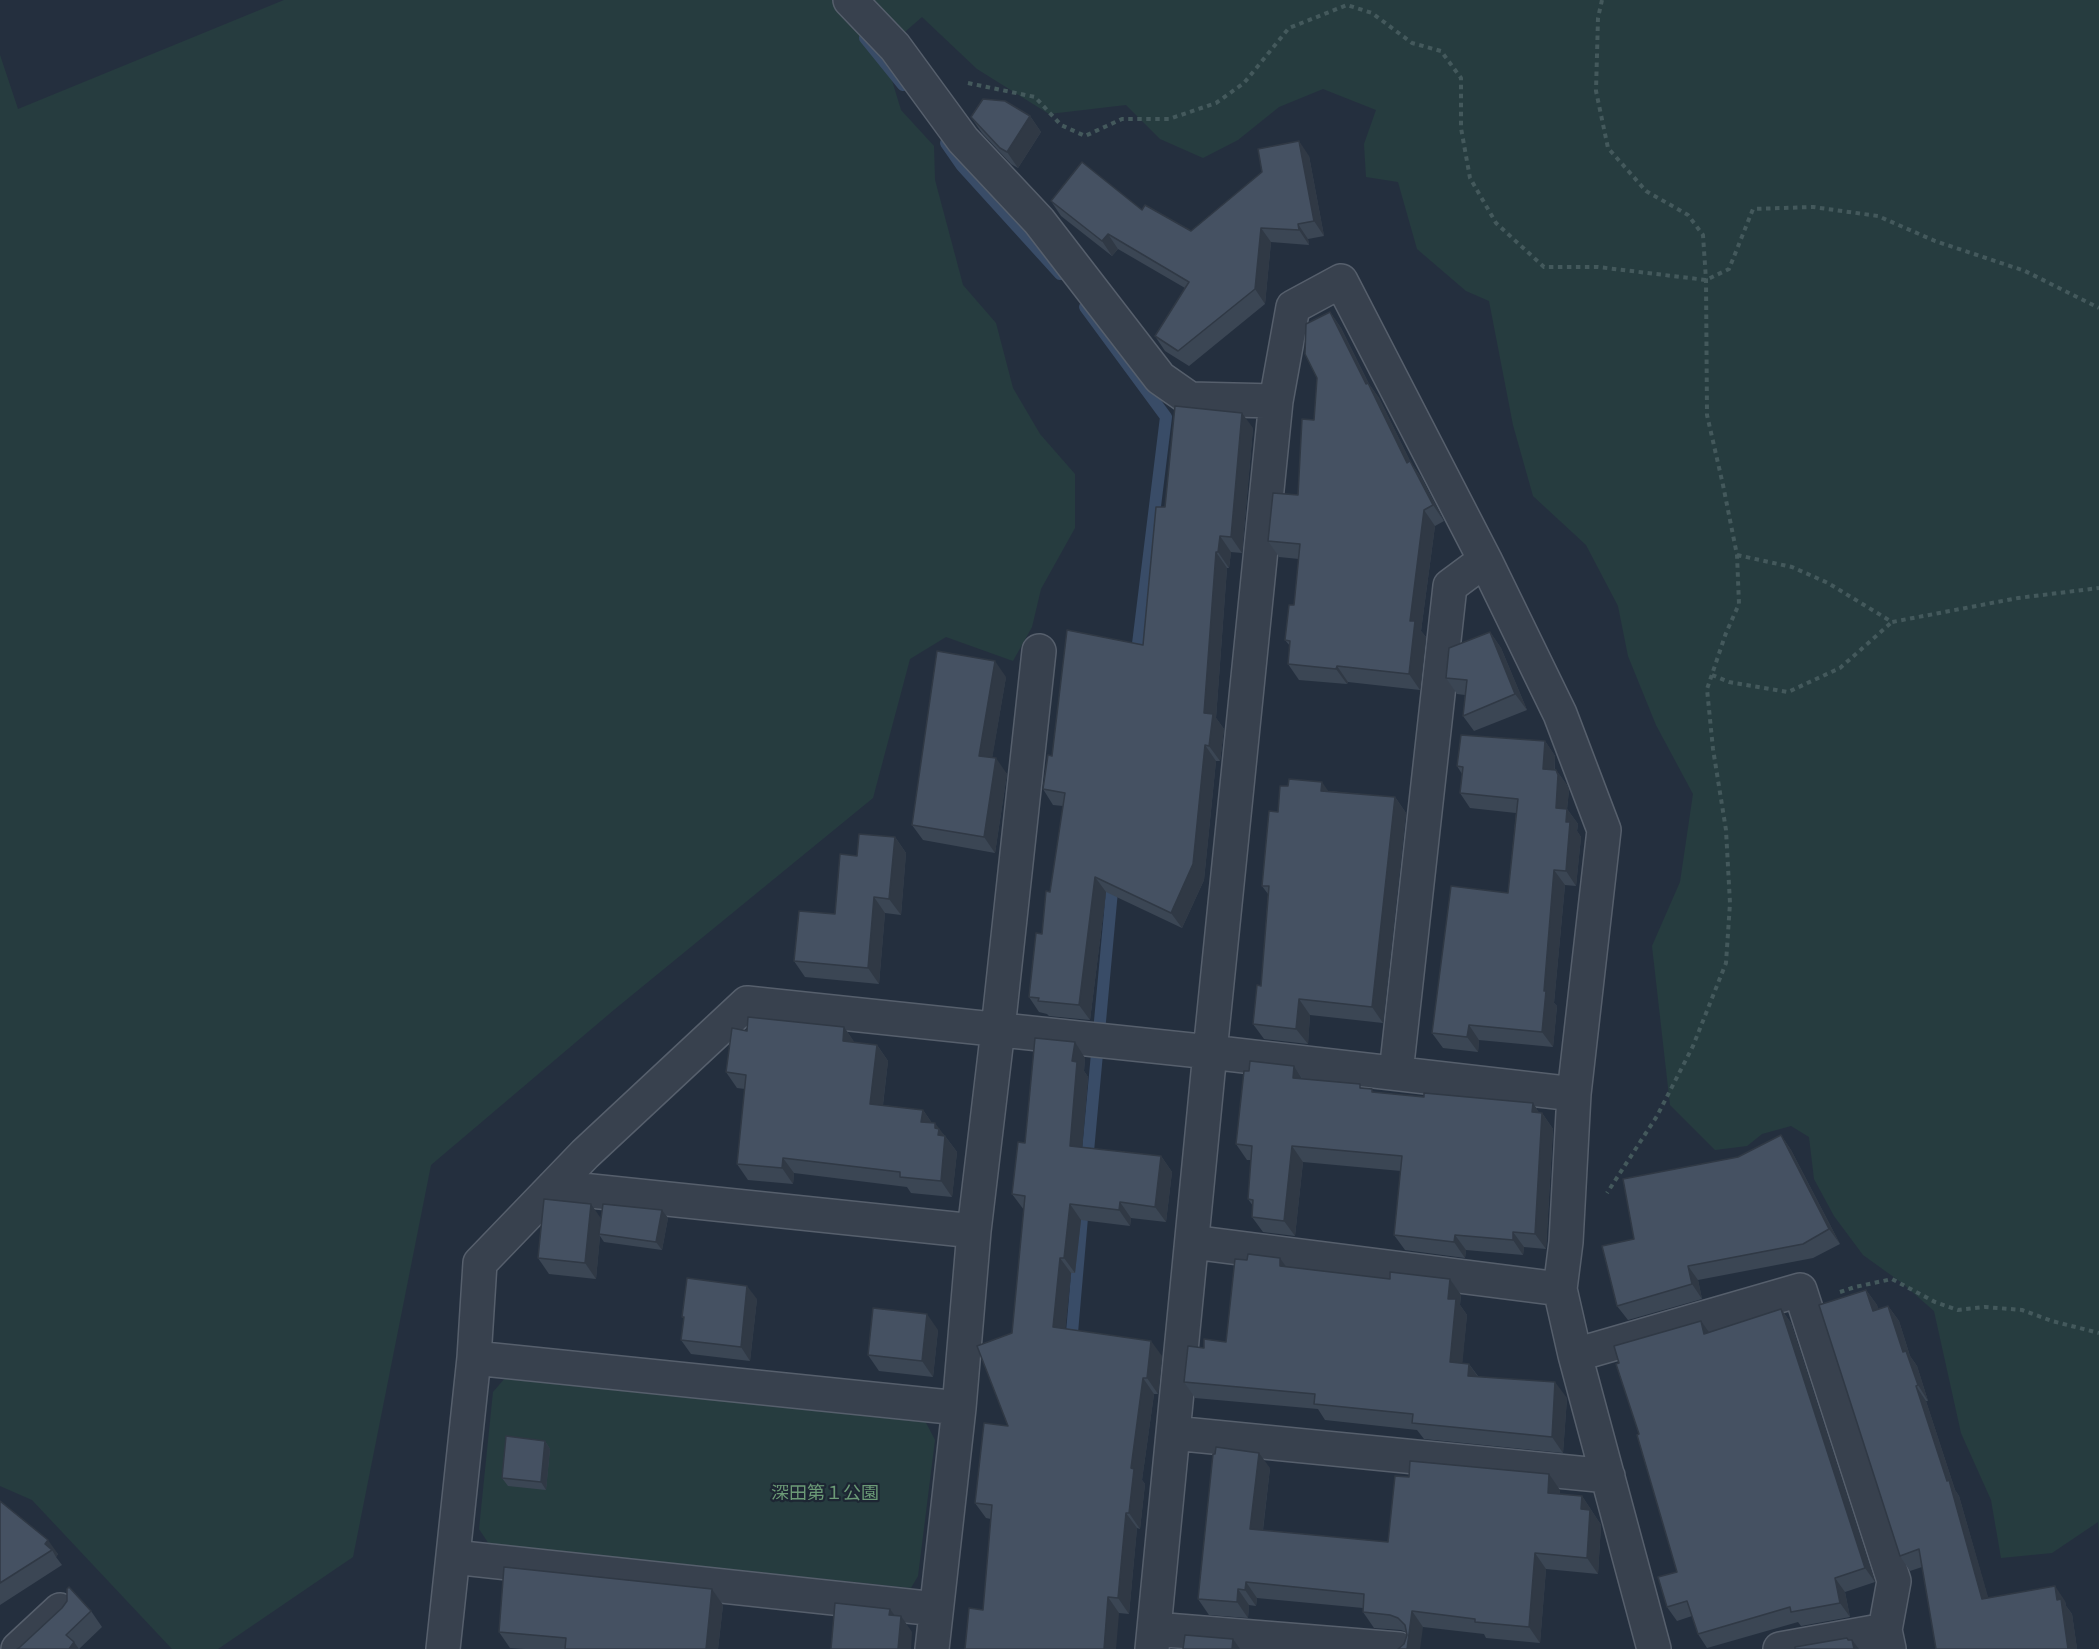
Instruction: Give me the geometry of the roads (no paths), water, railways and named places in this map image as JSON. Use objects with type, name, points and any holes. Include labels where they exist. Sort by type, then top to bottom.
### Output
[{"type":"street","points":[[850,0],[895,47],[963,140],[1039,221],[1160,378],[1190,399],[1276,400]]},
{"type":"street","points":[[1399,1649],[1153,1639],[1276,400],[1293,307],[1341,280],[1485,560],[1560,714],[1604,830],[1574,1094],[1566,1242],[1560,1289],[1575,1355],[1654,1649]]},
{"type":"street","points":[[1396,1073],[1450,586],[1485,560]]},
{"type":"street","points":[[932,1649],[959,1408],[974,1231],[1039,651]]},
{"type":"street","points":[[443,1649],[474,1358],[480,1263],[585,1154],[747,1003],[1210,1052],[1574,1094]]},
{"type":"street","points":[[553,1187],[974,1231]]},
{"type":"street","points":[[1192,1242],[1560,1289]]},
{"type":"street","points":[[1575,1355],[1800,1290],[1894,1581],[1887,1640],[1780,1649]]},
{"type":"street","points":[[474,1358],[959,1408]]},
{"type":"street","points":[[1173,1433],[1608,1476]]},
{"type":"street","points":[[453,1557],[936,1609]]},
{"type":"street","points":[[18,1649],[60,1610]]},
{"type":"waterway","points":[[865,38],[903,85]]},
{"type":"waterway","points":[[946,143],[962,166],[1060,274]]},
{"type":"waterway","points":[[1085,307],[1166,417],[1136,660]]},
{"type":"waterway","points":[[1087,1162],[1113,880]]},
{"type":"waterway","points":[[1071,1344],[1083,1206]]},
{"type":"park label","name":"深田第１公園","points":[[825,1494]]}]
